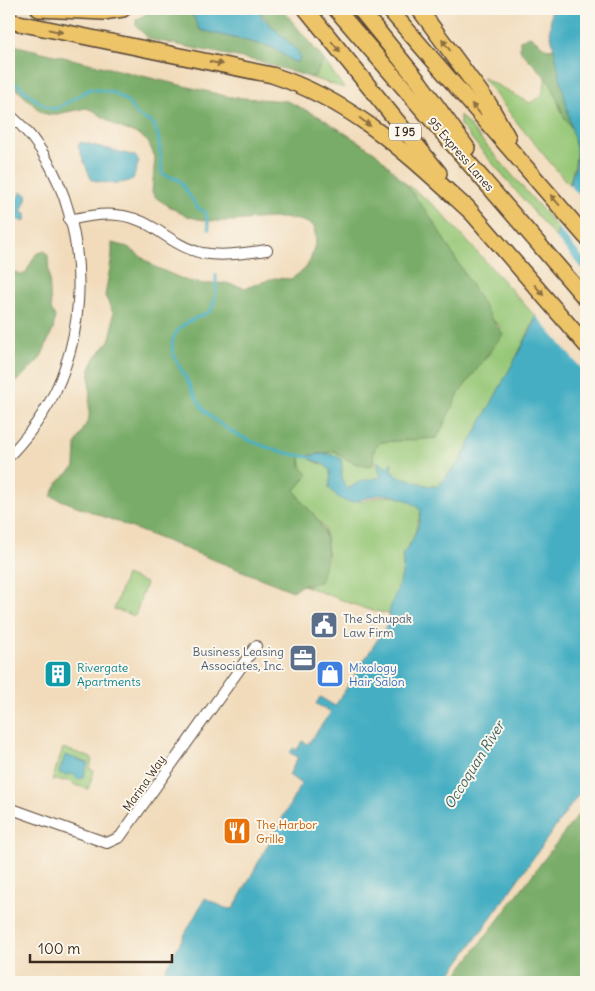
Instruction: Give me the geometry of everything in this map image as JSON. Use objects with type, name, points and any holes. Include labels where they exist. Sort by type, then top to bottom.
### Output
[{"type":"highway","points":[[39,9],[103,12],[123,9]]},
{"type":"highway","name":"I 95","points":[[306,9],[471,212],[586,345]]},
{"type":"highway","name":"95 Express Lanes","points":[[336,9],[586,299]]},
{"type":"highway","points":[[389,9],[586,237]]},
{"type":"highway","points":[[419,9],[489,104],[520,159]]},
{"type":"highway","points":[[365,14],[425,90],[512,213]]},
{"type":"highway","points":[[9,21],[272,75],[299,84],[342,105],[362,119],[394,143],[471,212]]},
{"type":"street","points":[[9,114],[34,141],[48,162],[64,198],[70,220],[78,285],[77,317],[70,350],[50,402],[28,434],[9,456]]},
{"type":"street","points":[[70,220],[99,214],[116,214],[142,221],[174,242],[202,253],[236,254],[267,250]]},
{"type":"street","name":"Marina Way","points":[[9,808],[107,842],[120,837],[256,646]]},
{"type":"green space","points":[[154,9],[196,9],[193,16],[200,30],[272,47],[294,62],[273,27],[257,9],[282,9],[324,60],[315,76],[309,77],[262,62],[149,39],[136,26],[136,20]]},
{"type":"green space","points":[[530,36],[547,49],[555,48],[572,129],[563,115],[551,83],[520,50],[520,40]]},
{"type":"green space","points":[[9,44],[230,97],[287,101],[320,117],[376,153],[405,183],[433,221],[491,318],[503,334],[459,393],[437,438],[381,442],[374,449],[373,465],[362,465],[352,462],[335,451],[300,457],[301,467],[308,474],[295,490],[320,524],[326,540],[325,564],[320,582],[302,585],[293,591],[51,496],[59,481],[75,467],[76,444],[89,418],[90,369],[95,358],[109,341],[113,326],[113,312],[105,296],[112,256],[112,243],[128,247],[155,267],[187,281],[204,284],[225,283],[246,288],[274,278],[291,279],[304,270],[310,261],[316,241],[314,226],[298,220],[281,218],[205,220],[187,216],[159,200],[152,192],[155,157],[148,142],[140,135],[116,126],[94,111],[86,108],[52,115],[42,113],[9,82]]},
{"type":"green space","points":[[324,60],[344,88],[309,77],[315,75]]},
{"type":"green space","points":[[482,77],[530,103],[542,95],[546,77],[549,80],[561,111],[575,135],[577,149],[569,185],[523,130]]},
{"type":"green space","points":[[460,115],[558,228],[556,238],[460,125]]},
{"type":"green space","points":[[405,183],[436,207],[536,317],[504,383],[460,461],[438,486],[428,486],[398,477],[391,470],[392,463],[387,468],[381,464],[378,467],[381,477],[361,481],[348,489],[343,482],[340,459],[324,453],[307,457],[329,469],[331,479],[329,488],[362,502],[385,496],[409,500],[421,511],[413,540],[402,555],[403,570],[389,614],[366,609],[302,585],[312,585],[328,558],[324,528],[312,512],[303,505],[295,490],[303,481],[300,457],[335,451],[352,462],[362,465],[373,465],[374,449],[381,442],[437,438],[459,393],[494,347],[500,327],[491,318],[433,222]]},
{"type":"green space","points":[[45,251],[48,256],[51,309],[55,317],[53,330],[40,359],[16,382],[9,379],[9,270],[25,274],[36,254]]},
{"type":"green space","points":[[126,575],[146,583],[135,616],[114,609]]},
{"type":"green space","points":[[63,748],[92,758],[90,769],[94,771],[88,789],[75,785],[70,781],[52,780]]},
{"type":"green space","points":[[586,804],[586,966],[579,982],[451,982]]},
{"type":"water","points":[[196,9],[257,9],[263,18],[297,50],[300,57],[298,62],[294,62],[272,47],[200,30],[193,16]]},
{"type":"water","name":"Occoquan River","points":[[551,9],[586,9],[586,784],[445,982],[158,982],[205,898],[225,908],[233,909],[301,784],[289,775],[298,757],[290,753],[293,748],[297,750],[302,741],[308,744],[331,712],[316,704],[320,697],[335,706],[388,623],[391,606],[402,573],[402,555],[412,540],[419,523],[421,511],[402,498],[378,495],[353,502],[342,500],[329,488],[330,474],[327,467],[307,457],[324,454],[333,455],[341,459],[342,478],[348,489],[361,481],[381,477],[377,461],[387,468],[392,462],[391,470],[398,477],[428,486],[438,486],[460,461],[533,326],[576,165],[576,149],[550,31]]},
{"type":"water","points":[[81,142],[135,156],[139,161],[133,179],[112,183],[91,179],[78,146]]},
{"type":"water","points":[[21,192],[28,195],[21,212],[27,214],[24,222],[9,216],[9,207],[12,208]]},
{"type":"water","points":[[65,755],[88,763],[83,778],[77,779],[73,774],[59,773]]},
{"type":"pier","points":[[567,182],[586,203],[586,261],[556,226]]},
{"type":"pier","points":[[554,236],[586,273],[586,374],[534,313]]},
{"type":"waterway","points":[[9,78],[40,103],[52,109],[58,108],[90,89],[112,92],[127,101],[137,115],[154,124],[159,140],[162,174],[179,180],[197,207],[206,213],[209,229]]},
{"type":"waterway","points":[[216,275],[216,295],[211,311],[185,324],[174,337],[172,347],[177,362],[194,395],[206,412],[216,421],[240,436],[268,448],[309,457]]},
{"type":"place","name":"The Schupak Law Firm","points":[[324,625]]},
{"type":"place","name":"Business Leasing Associates, Inc.","points":[[303,658]]},
{"type":"place","name":"Rivergate Apartments","points":[[58,674]]},
{"type":"place","name":"Mixology Hair Salon","points":[[330,674]]},
{"type":"place","name":"The Harbor Grille","points":[[237,831]]}]
